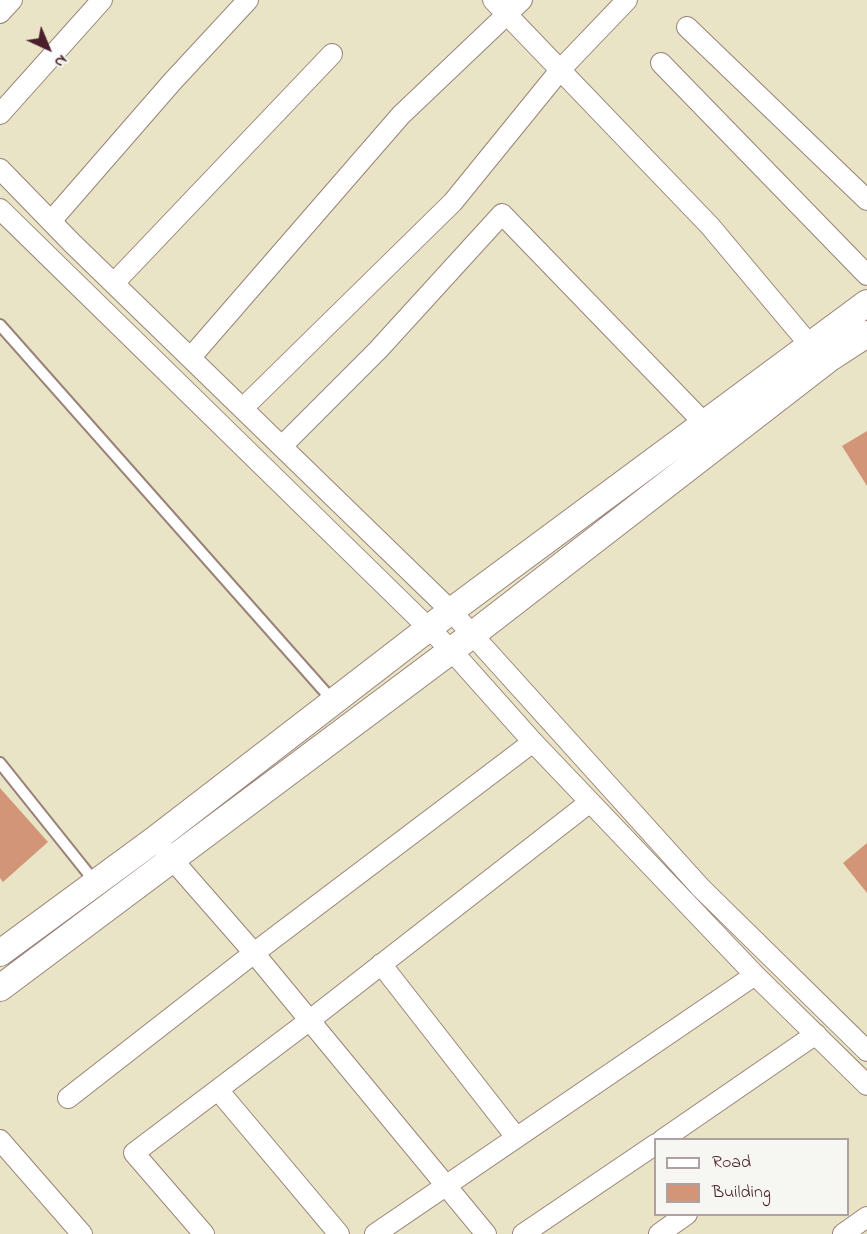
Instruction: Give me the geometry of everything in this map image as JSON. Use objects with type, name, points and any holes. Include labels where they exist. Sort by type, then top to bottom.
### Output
[{"type":"street","points":[[0,13],[12,0]]},
{"type":"street","points":[[0,114],[102,0]]},
{"type":"street","points":[[52,220],[172,82],[248,0]]},
{"type":"street","points":[[493,0],[710,226],[809,344]]},
{"type":"street","points":[[191,357],[401,115],[522,0]]},
{"type":"street","points":[[243,408],[453,202],[561,69],[627,0]]},
{"type":"street","points":[[687,27],[867,200]]},
{"type":"street","points":[[114,283],[332,54]]},
{"type":"street","points":[[661,63],[867,275]]},
{"type":"street","points":[[0,169],[451,611],[701,888],[867,1051]]},
{"type":"street","points":[[0,209],[450,650],[533,742],[755,975],[867,1085]]},
{"type":"street","points":[[282,446],[378,350],[502,214],[704,423]]},
{"type":"street","points":[[1,950],[154,840],[430,630],[451,611],[867,303]]},
{"type":"street","points":[[0,988],[471,635],[830,358],[867,334]]},
{"type":"street","points":[[68,1098],[254,953],[533,742]]},
{"type":"street","points":[[204,1234],[134,1153],[310,1020],[590,802]]},
{"type":"street","points":[[154,840],[254,953],[486,1234]]},
{"type":"street","points":[[381,964],[516,1137]]},
{"type":"street","points":[[375,1234],[445,1184],[755,975]]},
{"type":"street","points":[[665,1138],[816,1034]]},
{"type":"street","points":[[218,1090],[339,1234]]},
{"type":"street","points":[[0,1140],[82,1234]]},
{"type":"street","points":[[523,1234],[654,1145]]},
{"type":"street","points":[[659,1234],[686,1216]]},
{"type":"street","points":[[843,1234],[867,1217]]},
{"type":"lane","points":[[0,326],[334,702]]},
{"type":"lane","points":[[0,763],[96,883]]},
{"type":"building","points":[[867,431],[867,486],[842,446]]},
{"type":"building","points":[[0,788],[48,842],[3,882],[0,878]]},
{"type":"building","points":[[867,843],[867,893],[843,863]]}]
